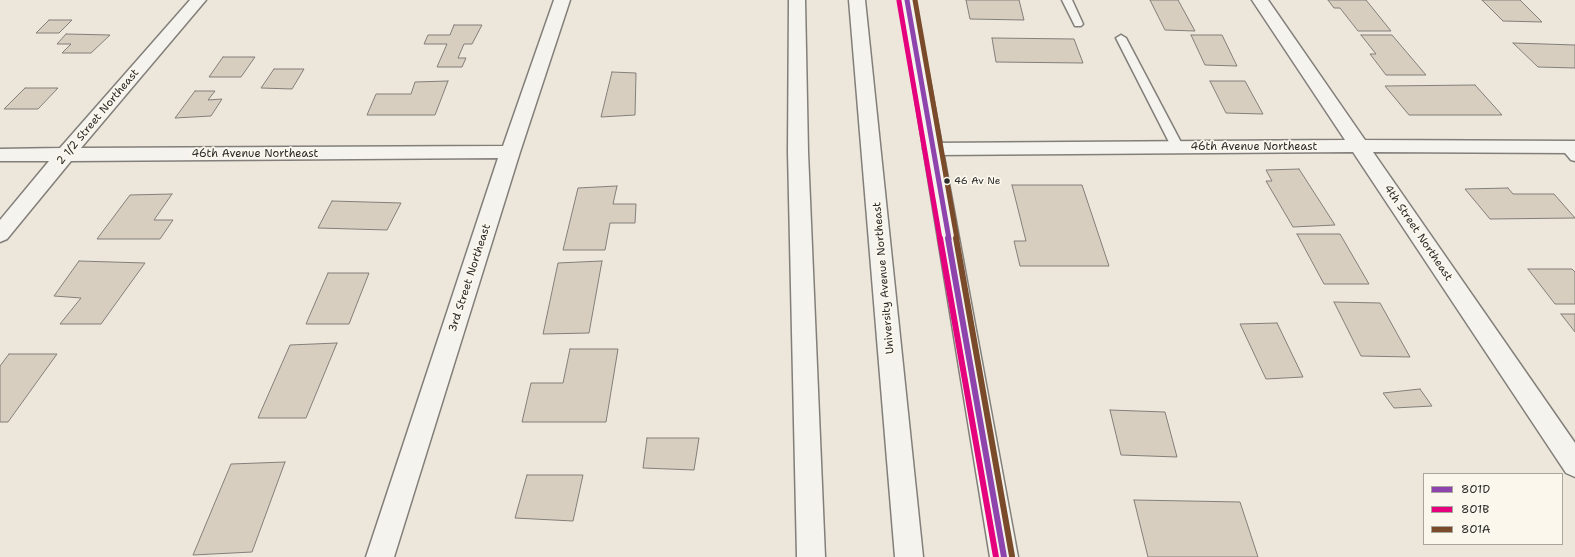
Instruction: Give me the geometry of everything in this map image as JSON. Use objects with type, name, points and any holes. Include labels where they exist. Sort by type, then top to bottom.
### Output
[{"type":"street","name":"2 1/2 Street Northeast","points":[[0,234],[65,155],[198,0]]},
{"type":"street","name":"3rd Street Northeast","points":[[380,557],[510,152],[562,0]]},
{"type":"street","points":[[796,0],[798,152],[811,557]]},
{"type":"street","name":"University Avenue Northeast","points":[[857,0],[910,557]]},
{"type":"street","points":[[906,0],[1004,557]]},
{"type":"street","name":"4th Street Northeast","points":[[1260,0],[1575,465]]},
{"type":"street","name":"46th Avenue Northeast","points":[[933,149],[1359,146],[1572,150]]},
{"type":"street","name":"46th Avenue Northeast","points":[[0,155],[510,152]]},
{"type":"lane","points":[[1067,0],[1078,24]]},
{"type":"lane","points":[[1121,38],[1178,148]]},
{"type":"building","points":[[966,0],[1019,0],[1024,20],[970,19]]},
{"type":"building","points":[[1150,0],[1178,0],[1195,31],[1165,30]]},
{"type":"building","points":[[1328,0],[1366,0],[1391,31],[1358,31],[1340,8],[1334,8]]},
{"type":"building","points":[[1482,0],[1520,0],[1542,22],[1503,21]]},
{"type":"building","points":[[49,20],[72,20],[59,33],[36,33]]},
{"type":"building","points":[[454,25],[482,25],[472,44],[464,44],[458,58],[466,58],[462,67],[437,67],[447,44],[424,44],[428,35],[450,35]]},
{"type":"building","points":[[66,34],[110,35],[91,53],[62,53],[71,44],[57,44]]},
{"type":"building","points":[[1191,35],[1222,35],[1237,66],[1205,65]]},
{"type":"building","points":[[1361,35],[1392,35],[1426,75],[1386,75],[1370,54],[1376,54]]},
{"type":"building","points":[[992,38],[1074,39],[1083,63],[996,62]]},
{"type":"building","points":[[1513,43],[1575,45],[1575,68],[1538,67]]},
{"type":"building","points":[[223,57],[255,57],[241,77],[209,77]]},
{"type":"building","points":[[274,69],[304,69],[292,89],[261,88]]},
{"type":"building","points":[[612,72],[636,73],[635,115],[601,117]]},
{"type":"building","points":[[448,81],[435,115],[367,115],[376,94],[411,94],[415,82]]},
{"type":"building","points":[[1210,81],[1245,81],[1263,114],[1226,113]]},
{"type":"building","points":[[1475,85],[1502,115],[1409,115],[1385,86]]},
{"type":"building","points":[[25,88],[58,88],[38,109],[4,109]]},
{"type":"building","points":[[195,91],[215,91],[208,100],[222,99],[211,116],[175,118]]},
{"type":"building","points":[[1299,169],[1335,225],[1293,227],[1266,181],[1272,181],[1266,170]]},
{"type":"building","points":[[1012,185],[1082,185],[1109,266],[1020,266],[1014,241],[1026,241]]},
{"type":"building","points":[[617,186],[613,204],[636,204],[635,223],[610,223],[605,250],[563,250],[578,188]]},
{"type":"building","points":[[1508,188],[1513,194],[1554,194],[1575,218],[1490,219],[1465,189]]},
{"type":"building","points":[[172,194],[154,220],[173,220],[160,239],[97,239],[130,195]]},
{"type":"building","points":[[332,201],[401,203],[387,230],[318,228]]},
{"type":"building","points":[[1297,234],[1340,234],[1369,284],[1324,284]]},
{"type":"building","points":[[79,261],[145,263],[101,324],[60,324],[81,298],[54,296]]},
{"type":"building","points":[[602,261],[589,333],[543,334],[558,263]]},
{"type":"building","points":[[1528,269],[1572,269],[1575,272],[1575,304],[1555,304]]},
{"type":"building","points":[[328,273],[369,273],[349,324],[306,324]]},
{"type":"building","points":[[1334,302],[1380,303],[1410,357],[1361,356]]},
{"type":"building","points":[[1561,314],[1575,314],[1575,332]]},
{"type":"building","points":[[1277,323],[1303,377],[1266,379],[1240,324]]},
{"type":"building","points":[[337,343],[306,418],[258,418],[290,345]]},
{"type":"building","points":[[570,349],[618,349],[606,422],[522,422],[531,383],[563,383]]},
{"type":"building","points":[[9,354],[57,354],[8,422],[0,422],[0,366]]},
{"type":"building","points":[[1420,389],[1432,406],[1394,408],[1383,393]]},
{"type":"building","points":[[1110,410],[1165,412],[1177,457],[1121,455]]},
{"type":"building","points":[[647,438],[699,438],[694,470],[643,468]]},
{"type":"building","points":[[285,462],[252,552],[193,555],[231,464]]},
{"type":"building","points":[[527,475],[583,475],[573,521],[515,518]]},
{"type":"building","points":[[1134,500],[1240,502],[1258,557],[1148,557]]},
{"type":"transit line","name":"801D","points":[[907,0],[1004,557]]},
{"type":"transit line","name":"801A","points":[[915,0],[1012,556]]},
{"type":"transit line","name":"801B","points":[[899,1],[996,557]]},
{"type":"place","name":"46 Av Ne","points":[[947,181]]}]
